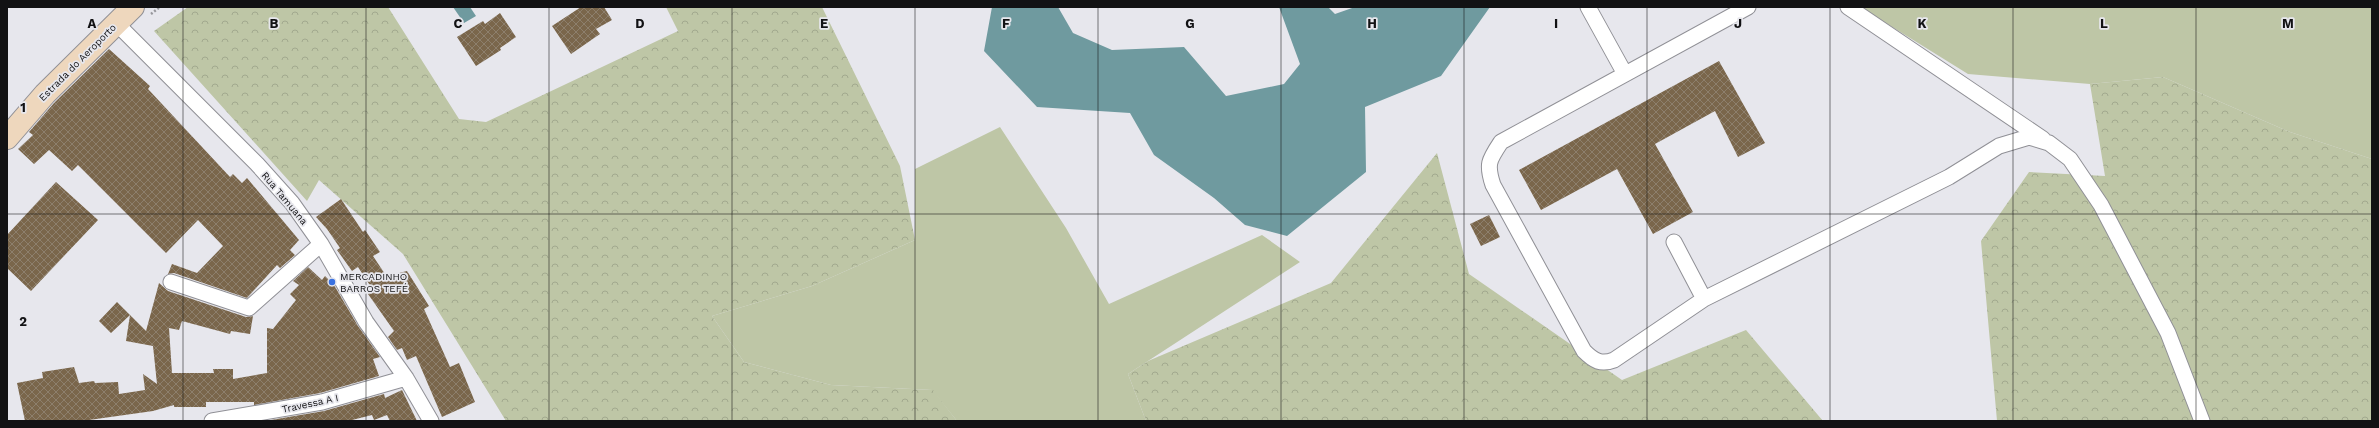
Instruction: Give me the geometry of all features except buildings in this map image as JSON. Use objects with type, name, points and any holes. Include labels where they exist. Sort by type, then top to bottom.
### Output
[{"type":"street","name":"Estrada do Aeroporto","points":[[7,138],[45,94],[133,7]]},
{"type":"street","points":[[1588,7],[1625,74]]},
{"type":"street","points":[[1748,7],[1502,142],[1492,155],[1488,169],[1493,185],[1584,352],[1593,360],[1606,363],[1614,360],[1704,299],[1949,176],[1999,146],[2030,137],[2049,143]]},
{"type":"street","points":[[1848,7],[2049,143],[2070,159],[2101,205],[2168,333],[2202,421]]},
{"type":"street","name":"Rua Tamuana","points":[[116,23],[257,164],[292,203],[321,244],[366,322],[406,378],[432,421]]},
{"type":"street","points":[[1674,242],[1704,299]]},
{"type":"street","points":[[171,282],[249,308],[321,244]]},
{"type":"street","name":"Travessa A I","points":[[212,421],[245,418],[322,402],[406,378]]},
{"type":"green space","points":[[188,7],[388,7],[459,119],[486,122],[678,31],[666,7],[822,7],[900,166],[915,240],[812,286],[712,316],[744,362],[831,385],[933,390],[957,421],[506,421],[403,254],[319,180],[307,201],[154,31]]},
{"type":"green space","points":[[1860,7],[2372,7],[2372,159],[2290,132],[2163,77],[2090,84],[1968,74]]},
{"type":"green space","points":[[2163,77],[2290,132],[2372,159],[2372,421],[1997,421],[1981,241],[2029,172],[2105,176],[2090,84]]},
{"type":"green space","points":[[1000,127],[1066,228],[1109,304],[1262,235],[1300,262],[1128,374],[1146,421],[957,421],[932,390],[831,385],[744,362],[712,316],[812,286],[915,240],[915,169]]},
{"type":"green space","points":[[1437,153],[1469,274],[1622,380],[1746,330],[1823,421],[1146,421],[1128,374],[1148,361],[1331,283]]},
{"type":"water","points":[[453,7],[470,7],[476,16],[464,23]]},
{"type":"water","points":[[992,7],[1058,7],[1073,33],[1112,50],[1184,47],[1226,96],[1284,84],[1300,64],[1279,7],[1328,7],[1335,14],[1355,7],[1490,7],[1441,76],[1365,107],[1366,172],[1287,236],[1245,225],[1214,198],[1154,155],[1130,113],[1037,107],[984,51]]},
{"type":"place","name":"MERCADINHO BARROS TEFÉ","points":[[332,282]]}]
